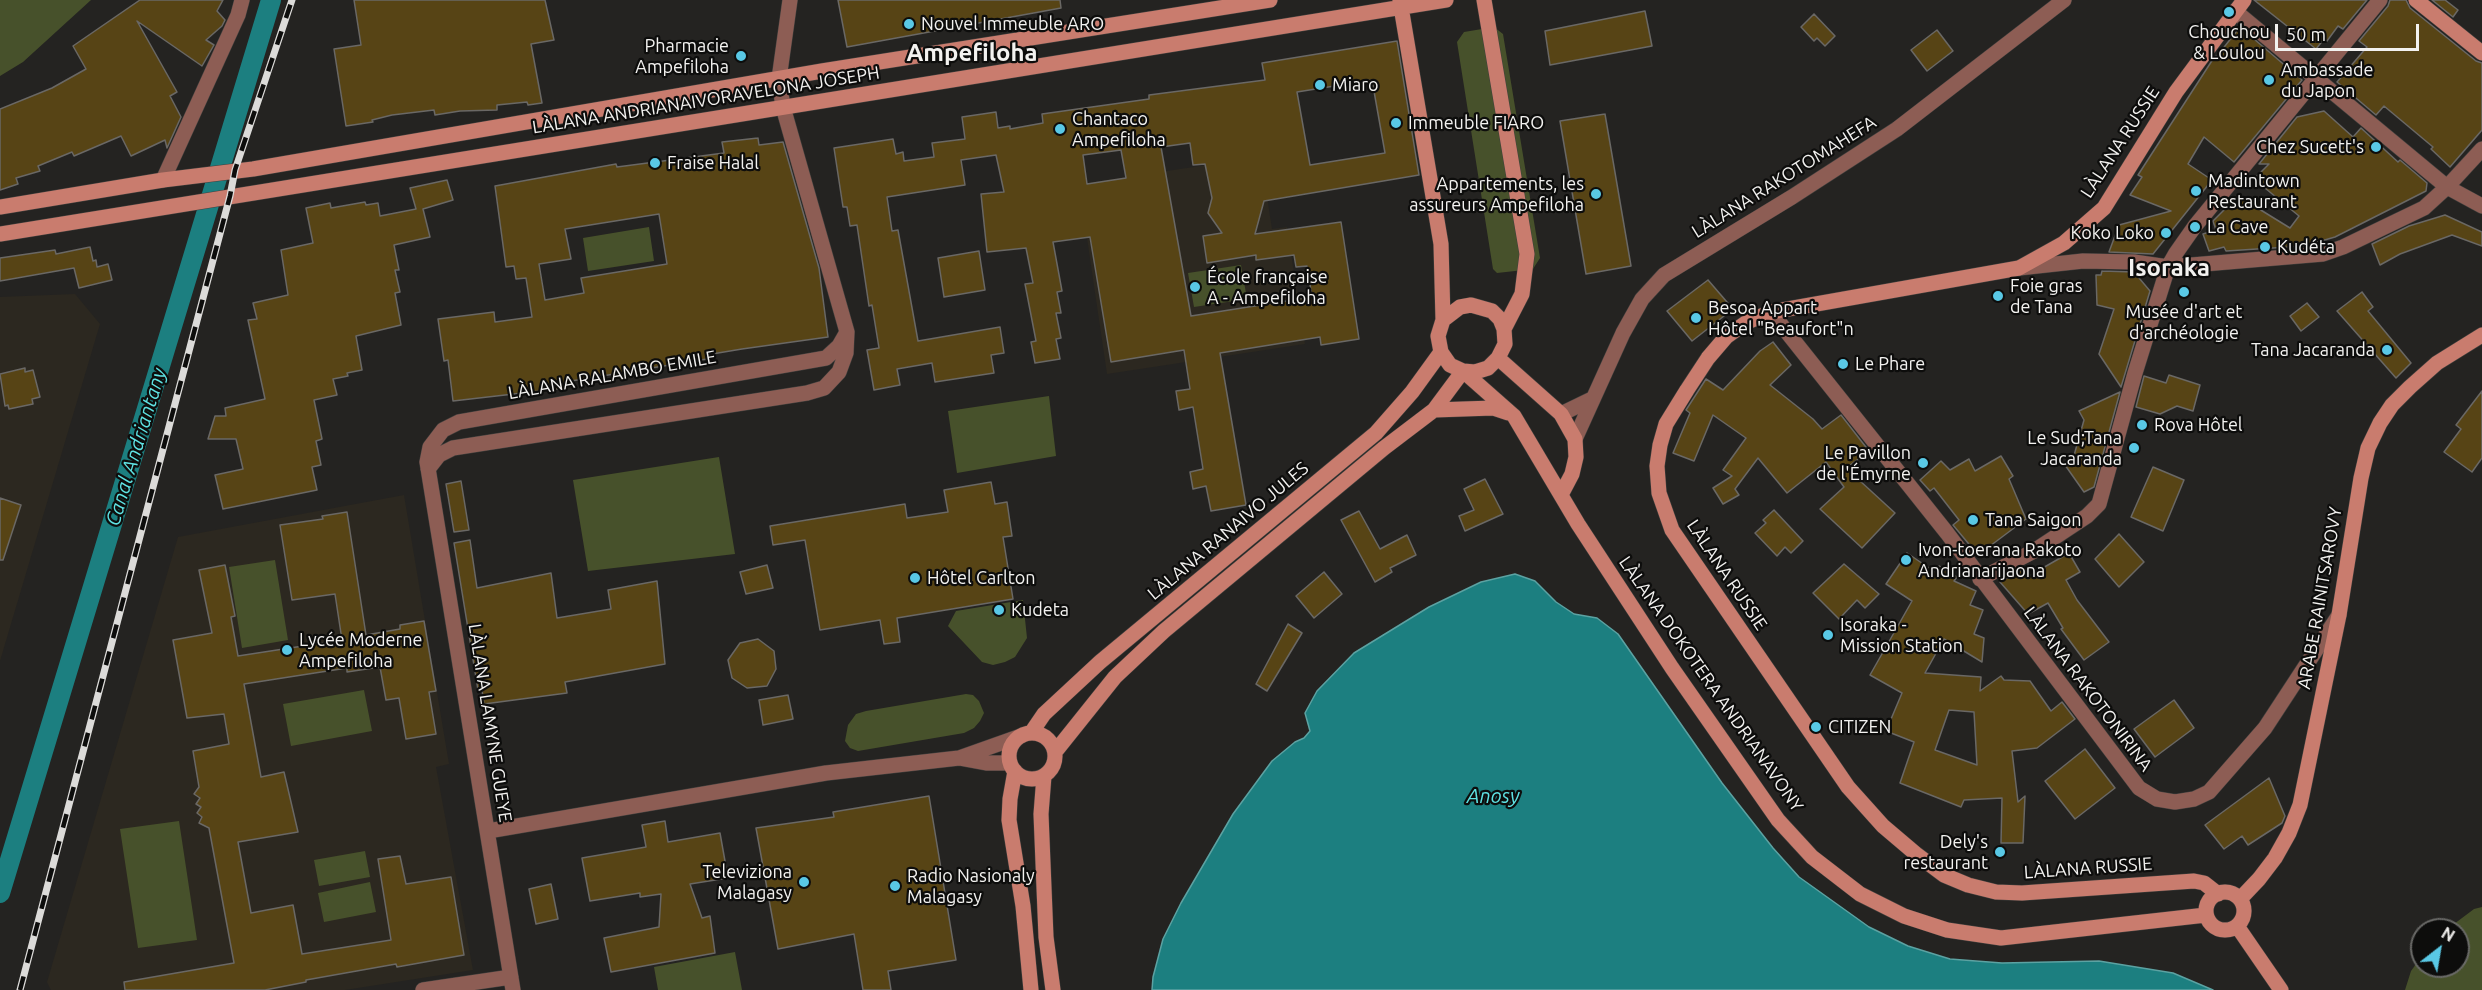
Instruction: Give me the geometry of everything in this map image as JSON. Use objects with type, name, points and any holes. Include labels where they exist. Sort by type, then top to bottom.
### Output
[{"type":"main road","name":"LÀLANA ANDRIANAIVORAVELONA JOSEPH","points":[[0,207],[163,180],[253,169],[779,79],[1270,0]]},
{"type":"main road","name":"LÀLANA ANDRIANAIVORAVELONA JOSEPH","points":[[0,234],[1400,4],[1446,0]]},
{"type":"main road","points":[[1484,0],[1527,254],[1522,294],[1504,329]]},
{"type":"main road","points":[[2416,0],[2482,53]]},
{"type":"main road","points":[[1400,4],[1441,244],[1443,320],[1438,336],[1441,352],[1450,365],[1463,371],[1475,372],[1488,368],[1498,358],[1505,344],[1504,329],[1500,319],[1492,311],[1471,304],[1460,307],[1443,320]]},
{"type":"main road","name":"LÀLANA RUSSIE","points":[[2217,894],[2204,882],[2194,881],[2022,893],[1996,892],[1968,885],[1944,874],[1916,854],[1883,826],[1848,787],[1672,530],[1659,493],[1657,466],[1659,445],[1671,415],[1708,358],[1726,337],[1747,322],[1772,312],[2019,268],[2064,243],[2104,208],[2176,92],[2240,6]]},
{"type":"main road","name":"ARABE RAINITSAROVY","points":[[2240,899],[2275,858],[2301,805],[2339,615],[2368,448],[2392,405],[2437,363],[2482,336]]},
{"type":"main road","name":"LÀLANA RANAIVO JULES","points":[[1026,734],[1100,662],[1376,433],[1412,392],[1441,352]]},
{"type":"main road","points":[[1498,358],[1561,414],[1575,439],[1576,458],[1572,474],[1562,493]]},
{"type":"main road","name":"LÀLANA RANAIVO JULES","points":[[1055,752],[1115,676],[1164,631],[1384,448],[1434,410],[1463,371]]},
{"type":"main road","name":"LÀLANA DOKOTERA ANDRIANAVONY","points":[[1463,371],[1514,416],[1562,493],[1578,524],[1671,668],[1778,820],[1812,857],[1860,894],[1904,916],[1947,930],[2001,938],[2206,915]]},
{"type":"main road","points":[[1434,410],[1493,408],[1514,416]]},
{"type":"main road","points":[[1031,990],[1023,906],[1009,820],[1013,767],[1009,752],[1013,742],[1026,734],[1047,738],[1055,752],[1053,765],[1044,776],[1041,814],[1046,937],[1053,990]]},
{"type":"main road","points":[[1013,767],[1029,778],[1044,776]]},
{"type":"main road","points":[[2230,893],[2240,899],[2244,916],[2237,926],[2225,930],[2218,929],[2208,921],[2206,915],[2208,902],[2217,894],[2230,893]]},
{"type":"main road","points":[[2237,926],[2281,990]]},
{"type":"street","points":[[163,180],[238,15],[242,0]]},
{"type":"street","points":[[428,465],[439,455],[453,448],[816,391],[824,388],[839,372],[846,353],[847,332],[783,107],[779,79],[790,0]]},
{"type":"street","name":"LÀLANA RAKOTOMAHEFA","points":[[1575,439],[1623,333],[1642,299],[1664,275],[1792,197],[1897,129],[2064,0]]},
{"type":"street","points":[[1980,579],[2034,551],[2087,516],[2099,504],[2135,373],[2168,267],[2195,226],[2380,0]]},
{"type":"street","points":[[2240,6],[2315,79],[2447,188],[2482,206]]},
{"type":"street","points":[[2019,268],[2083,261],[2134,262],[2168,267],[2323,254],[2343,247],[2424,208],[2447,188],[2482,149]]},
{"type":"street","name":"LÀLANA RAKOTONIRINA","points":[[1772,312],[1947,533],[2139,788],[2157,799],[2175,802],[2194,799],[2209,792],[2265,728],[2339,615]]},
{"type":"street","name":"LÀLANA RALAMBO EMILE","points":[[428,465],[430,447],[443,430],[459,422],[826,358],[839,346],[847,332]]},
{"type":"street","points":[[1561,414],[1592,399]]},
{"type":"street","name":"LÀLANA LAMYNE GUEYE","points":[[428,465],[512,984]]},
{"type":"street","points":[[488,831],[826,773],[959,758],[1026,734]]},
{"type":"street","points":[[959,758],[1013,767]]},
{"type":"street","points":[[423,990],[512,984]]},
{"type":"shaded area","name":"École française A - Ampefiloha","points":[[1261,157],[1272,229],[1287,227],[1305,344],[1107,374],[1079,184]]},
{"type":"shaded area","points":[[75,294],[100,324],[0,661],[0,297]]},
{"type":"shaded area","name":"Lycée Moderne Ampefiloha","points":[[404,495],[449,764],[436,767],[473,970],[345,990],[51,990],[47,982],[178,537]]},
{"type":"green space","points":[[0,0],[91,0],[23,62],[0,76]]},
{"type":"green space","points":[[1494,27],[1503,34],[1540,258],[1533,269],[1497,273],[1493,269],[1457,42],[1464,32]]},
{"type":"green space","points":[[649,227],[654,261],[588,271],[583,238]]},
{"type":"green space","points":[[1241,265],[1247,299],[1194,307],[1188,273]]},
{"type":"green space","points":[[1049,396],[1056,456],[957,473],[948,411]]},
{"type":"green space","points":[[719,457],[735,554],[588,571],[573,480]]},
{"type":"green space","points":[[275,560],[288,640],[242,648],[229,567]]},
{"type":"green space","points":[[1023,600],[1027,638],[1015,657],[1005,662],[993,665],[982,662],[948,626],[956,611]]},
{"type":"green space","points":[[364,690],[372,731],[291,746],[283,704]]},
{"type":"green space","points":[[966,694],[973,695],[979,701],[984,713],[974,728],[964,733],[858,751],[850,748],[845,741],[848,725],[856,714]]},
{"type":"green space","points":[[179,821],[197,940],[138,948],[120,829]]},
{"type":"green space","points":[[365,851],[370,877],[319,886],[314,860]]},
{"type":"green space","points":[[370,882],[376,912],[324,922],[318,893]]},
{"type":"green space","points":[[2482,907],[2482,990],[2405,990],[2410,974],[2410,978],[2470,978],[2470,918],[2462,918],[2474,909]]},
{"type":"green space","points":[[735,952],[742,990],[658,990],[654,967]]},
{"type":"water","name":"Anosy","points":[[1515,574],[1535,581],[1556,602],[1574,614],[1597,618],[1618,634],[1722,783],[1773,848],[1799,877],[1869,927],[1908,946],[1950,959],[2002,963],[2099,961],[2173,973],[2213,990],[1152,990],[1163,939],[1181,903],[1233,814],[1272,761],[1310,731],[1305,713],[1317,691],[1354,653],[1429,607],[1481,582]]},
{"type":"building","points":[[140,0],[223,0],[217,11],[225,20],[222,26],[206,40],[214,45],[202,66],[137,21],[177,92],[170,96],[181,117],[167,148],[165,140],[131,156],[121,136],[74,156],[72,152],[38,166],[40,171],[16,178],[18,184],[0,190],[0,109],[52,88],[86,69],[73,46]]},
{"type":"building","points":[[354,0],[545,0],[554,40],[531,44],[542,103],[497,105],[497,110],[460,111],[435,115],[434,110],[392,115],[372,120],[373,122],[346,126],[334,49],[361,45]]},
{"type":"building","name":"Nouvel Immeuble ARO","points":[[838,0],[1060,0],[1061,8],[847,47]]},
{"type":"building","points":[[2254,0],[2367,0],[2343,29],[2338,26],[2327,41],[2324,39],[2316,49]]},
{"type":"building","points":[[2390,0],[2406,0],[2410,8],[2476,61],[2482,63],[2482,130],[2450,167],[2431,149],[2433,147],[2384,106],[2376,115],[2337,82],[2367,47],[2359,41],[2388,6]]},
{"type":"building","points":[[2432,0],[2445,0],[2458,10],[2453,17]]},
{"type":"building","points":[[1645,11],[1652,46],[1550,65],[1545,31]]},
{"type":"building","points":[[1814,14],[1835,36],[1825,46],[1817,38],[1814,41],[1801,27]]},
{"type":"building","points":[[2240,27],[2302,80],[2234,162],[2204,137],[2188,164],[2212,180],[2153,254],[2109,252],[2119,225],[2171,211],[2130,195],[2142,177],[2138,175],[2215,56]]},
{"type":"building","points":[[1937,30],[1953,51],[1927,71],[1911,50]]},
{"type":"building","points":[[1397,41],[1419,175],[1264,201],[1255,234],[1341,222],[1359,339],[1321,345],[1320,337],[1220,353],[1246,505],[1211,511],[1206,486],[1193,489],[1190,472],[1203,469],[1193,407],[1179,410],[1176,391],[1190,389],[1184,350],[1111,362],[1090,237],[1053,242],[1062,291],[1057,292],[1061,313],[1056,313],[1061,338],[1056,339],[1060,359],[1035,363],[1031,342],[1036,341],[1025,284],[1033,283],[1026,248],[987,252],[981,194],[1004,192],[996,155],[961,160],[965,185],[887,197],[892,231],[898,230],[918,341],[1000,327],[1004,353],[991,355],[994,373],[935,382],[932,363],[897,369],[900,385],[874,390],[867,350],[879,348],[872,305],[869,306],[857,225],[850,226],[847,207],[843,207],[834,148],[893,139],[896,154],[903,152],[904,161],[934,157],[932,143],[965,139],[962,117],[996,112],[998,128],[1010,126],[1010,129],[1043,123],[1042,114],[1149,99],[1149,95],[1265,80],[1262,63]],"holes":[[[1372,80],[1385,153],[1310,165],[1297,92]],[[1190,143],[1193,165],[1205,164],[1212,198],[1208,213],[1222,233],[1203,236],[1207,263],[1256,255],[1256,260],[1294,255],[1296,267],[1307,266],[1312,297],[1191,316],[1161,147]],[[1121,150],[1126,178],[1087,184],[1083,155]]]},
{"type":"building","points":[[2324,111],[2353,137],[2361,128],[2398,162],[2400,160],[2427,183],[2426,191],[2335,237],[2304,246],[2226,251],[2224,247],[2209,251],[2203,234],[2216,230],[2213,221],[2238,196],[2290,228],[2299,216],[2254,179],[2269,164],[2259,164],[2297,117]]},
{"type":"building","name":"Appartements, les assureurs Ampefiloha","points":[[1605,114],[1631,266],[1586,274],[1560,121]]},
{"type":"building","points":[[758,138],[759,145],[783,142],[819,268],[828,337],[712,354],[713,358],[565,382],[566,388],[453,401],[448,360],[444,361],[438,319],[494,312],[495,322],[532,317],[526,278],[516,279],[514,266],[506,267],[495,186],[616,164],[617,167],[724,153],[722,142]],"holes":[[[659,214],[667,264],[581,278],[584,293],[545,300],[539,264],[571,259],[565,229]]]},
{"type":"building","points":[[447,180],[453,200],[423,209],[430,237],[394,245],[399,270],[395,270],[400,292],[395,293],[401,325],[356,336],[362,370],[333,379],[337,395],[314,400],[322,439],[316,441],[321,465],[312,467],[317,490],[223,509],[215,475],[243,469],[236,439],[208,439],[215,416],[226,416],[225,408],[265,399],[248,320],[257,319],[253,303],[288,295],[281,250],[313,243],[306,208],[330,203],[331,208],[365,202],[366,205],[378,203],[380,216],[416,209],[410,188]]},
{"type":"building","points":[[2445,215],[2482,232],[2482,246],[2452,235],[2400,254],[2380,265],[2372,244],[2409,226]]},
{"type":"building","points":[[90,247],[97,267],[108,264],[112,280],[79,288],[74,268],[0,281],[0,258],[55,250],[56,254]]},
{"type":"building","points":[[979,251],[985,290],[944,297],[938,258]]},
{"type":"building","points":[[2102,271],[2134,272],[2150,291],[2121,387],[2099,354],[2114,309],[2097,305],[2096,275],[2101,275]]},
{"type":"building","points":[[1708,280],[1733,309],[1692,341],[1667,311]]},
{"type":"building","points":[[2362,292],[2373,307],[2368,311],[2411,363],[2396,378],[2337,311]]},
{"type":"building","points":[[2307,303],[2319,317],[2301,331],[2290,316]]},
{"type":"building","points":[[1773,342],[1791,365],[1770,385],[1813,419],[1822,429],[1841,415],[1869,451],[1849,466],[1859,480],[1895,513],[1862,548],[1820,509],[1844,487],[1826,462],[1787,493],[1758,458],[1735,489],[1739,495],[1723,504],[1713,488],[1732,476],[1723,470],[1746,438],[1713,415],[1694,461],[1673,453],[1690,413],[1686,410],[1706,379],[1723,390],[1760,351]]},
{"type":"building","points":[[25,368],[25,372],[33,370],[40,397],[32,399],[33,404],[9,409],[8,405],[5,406],[0,374]]},
{"type":"building","points":[[2169,375],[2200,385],[2193,411],[2177,406],[2160,414],[2136,407],[2144,376],[2166,383]]},
{"type":"building","points":[[2482,391],[2482,458],[2472,472],[2444,452],[2461,429],[2456,425]]},
{"type":"building","points":[[2120,392],[2094,487],[2084,492],[2065,465],[2073,459],[2084,420],[2079,411]]},
{"type":"building","points":[[2001,456],[2013,476],[2009,479],[2026,519],[1978,555],[1953,525],[1959,520],[1934,488],[1930,491],[1920,480],[1941,461],[1950,470],[1969,459],[1975,471]]},
{"type":"building","points":[[2153,467],[2184,480],[2163,531],[2131,517]]},
{"type":"building","points":[[1485,479],[1503,514],[1465,531],[1459,516],[1474,510],[1464,489]]},
{"type":"building","points":[[461,481],[469,530],[454,532],[446,484]]},
{"type":"building","points":[[991,482],[995,504],[1007,502],[1012,536],[1003,537],[1013,599],[897,618],[900,642],[884,644],[880,620],[820,630],[805,540],[773,545],[770,526],[905,504],[907,518],[948,512],[944,490]]},
{"type":"building","points":[[0,498],[21,505],[3,560],[0,560]]},
{"type":"building","points":[[1774,510],[1803,541],[1791,553],[1785,547],[1777,556],[1755,533],[1766,523],[1763,520]]},
{"type":"building","points":[[1359,511],[1380,549],[1407,535],[1416,555],[1390,568],[1392,572],[1375,582],[1341,520]]},
{"type":"building","points":[[347,512],[366,635],[400,629],[400,625],[424,621],[436,691],[429,692],[436,734],[406,739],[399,698],[386,700],[380,667],[347,672],[347,668],[244,684],[261,777],[284,772],[298,832],[238,842],[251,913],[293,905],[302,954],[391,940],[378,859],[400,856],[406,884],[451,877],[464,955],[397,967],[396,964],[306,980],[306,982],[265,990],[125,990],[124,982],[234,963],[209,828],[199,823],[202,817],[197,813],[201,807],[196,804],[200,798],[194,794],[199,787],[193,751],[229,744],[224,714],[187,718],[173,640],[212,633],[199,570],[225,565],[235,616],[231,617],[238,656],[342,640],[335,594],[292,600],[280,525],[323,519],[322,516]]},
{"type":"building","points":[[2119,534],[2144,562],[2119,587],[2095,559]]},
{"type":"building","points":[[470,540],[477,588],[551,573],[557,618],[611,609],[608,590],[657,581],[665,664],[565,682],[567,693],[484,704],[482,690],[478,690],[454,543]]},
{"type":"building","points":[[1907,553],[1935,572],[1939,566],[1957,577],[1954,581],[1976,591],[1970,605],[1983,610],[1974,634],[1984,638],[1982,662],[1944,639],[1925,673],[1981,677],[1980,691],[2001,676],[2004,680],[2030,681],[2051,711],[2062,702],[2075,719],[2037,748],[2012,751],[2018,802],[2025,796],[2023,843],[2001,843],[2002,798],[1964,800],[1961,807],[1900,783],[1914,742],[1886,731],[1902,693],[1870,675],[1912,601],[1886,584]],"holes":[[[1949,710],[1974,712],[1977,765],[1935,750]]]},
{"type":"building","points":[[2069,553],[2080,572],[2066,580],[2077,600],[2109,642],[2084,660],[2061,629],[2063,628],[2048,603],[2028,614],[2000,582],[2023,569],[2027,577]]},
{"type":"building","points":[[1844,564],[1879,594],[1865,608],[1857,600],[1839,619],[1813,593]]},
{"type":"building","points":[[767,565],[773,588],[746,594],[740,572]]},
{"type":"building","points":[[1324,572],[1342,594],[1314,618],[1296,596]]},
{"type":"building","points":[[1288,624],[1302,633],[1267,691],[1256,684]]},
{"type":"building","points":[[758,639],[774,651],[776,669],[767,686],[747,688],[732,678],[728,660],[740,643]]},
{"type":"building","points":[[788,695],[793,719],[763,725],[759,700]]},
{"type":"building","points":[[2174,700],[2194,728],[2155,757],[2134,729]]},
{"type":"building","points":[[2085,749],[2115,788],[2075,819],[2045,781]]},
{"type":"building","points":[[2269,778],[2285,816],[2282,823],[2248,845],[2242,836],[2224,849],[2205,825]]},
{"type":"building","name":"Radio Nasionaly Malagasy","points":[[929,796],[956,960],[888,971],[891,990],[863,990],[854,934],[778,949],[756,828],[834,817],[833,812]]},
{"type":"building","points":[[665,821],[668,842],[720,833],[728,878],[690,884],[702,918],[710,916],[715,953],[611,972],[604,938],[659,927],[661,894],[640,897],[640,893],[590,901],[582,858],[646,847],[642,825]]},
{"type":"building","points":[[551,884],[558,919],[536,924],[529,889]]},
{"type":"waterway","name":"Canal Andriantany","points":[[0,893],[271,0]]},
{"type":"railway","points":[[20,990],[235,170],[292,0]]},
{"type":"place","name":"Chouchou & Loulou","points":[[2229,12]]},
{"type":"place","name":"Nouvel Immeuble ARO","points":[[909,24]]},
{"type":"place","name":"Pharmacie Ampefiloha","points":[[741,56]]},
{"type":"place","name":"Ambassade du Japon","points":[[2269,80]]},
{"type":"place","name":"Miaro","points":[[1320,85]]},
{"type":"place","name":"Immeuble FIARO","points":[[1396,123]]},
{"type":"place","name":"Chantaco Ampefiloha","points":[[1060,129]]},
{"type":"place","name":"Chez Sucett's","points":[[2376,147]]},
{"type":"place","name":"Fraise Halal","points":[[655,163]]},
{"type":"place","name":"Madintown Restaurant","points":[[2196,191]]},
{"type":"place","name":"Appartements, les assureurs Ampefiloha","points":[[1596,194]]},
{"type":"place","name":"La Cave","points":[[2195,227]]},
{"type":"place","name":"Koko Loko","points":[[2166,233]]},
{"type":"place","name":"Kudéta","points":[[2265,247]]},
{"type":"place","name":"École française A - Ampefiloha","points":[[1195,287]]},
{"type":"place","name":"Musée d'art et d'archéologie","points":[[2184,292]]},
{"type":"place","name":"Foie gras de Tana","points":[[1998,296]]},
{"type":"place","name":"Besoa Appart Hôtel \"Beaufort\"n","points":[[1696,318]]},
{"type":"place","name":"Tana Jacaranda","points":[[2387,350]]},
{"type":"place","name":"Le Phare","points":[[1843,364]]},
{"type":"place","name":"Rova Hôtel","points":[[2142,425]]},
{"type":"place","name":"Le Sud;Tana Jacaranda","points":[[2134,448]]},
{"type":"place","name":"Le Pavillon de l'Émyrne","points":[[1923,463]]},
{"type":"place","name":"Tana Saigon","points":[[1973,520]]},
{"type":"place","name":"Ivon-toerana Rakoto Andrianarijaona","points":[[1906,560]]},
{"type":"place","name":"Hôtel Carlton","points":[[915,578]]},
{"type":"place","name":"Kudeta","points":[[999,610]]},
{"type":"place","name":"Isoraka - Mission Station","points":[[1828,635]]},
{"type":"place","name":"Lycée Moderne Ampefiloha","points":[[287,650]]},
{"type":"place","name":"CITIZEN","points":[[1816,727]]},
{"type":"place","name":"Dely's restaurant","points":[[2000,852]]},
{"type":"place","name":"Televiziona Malagasy","points":[[804,882]]},
{"type":"place","name":"Radio Nasionaly Malagasy","points":[[895,886]]},
{"type":"district","name":"Ampefiloha","points":[[972,53]]},
{"type":"district","name":"Isoraka","points":[[2169,268]]}]
